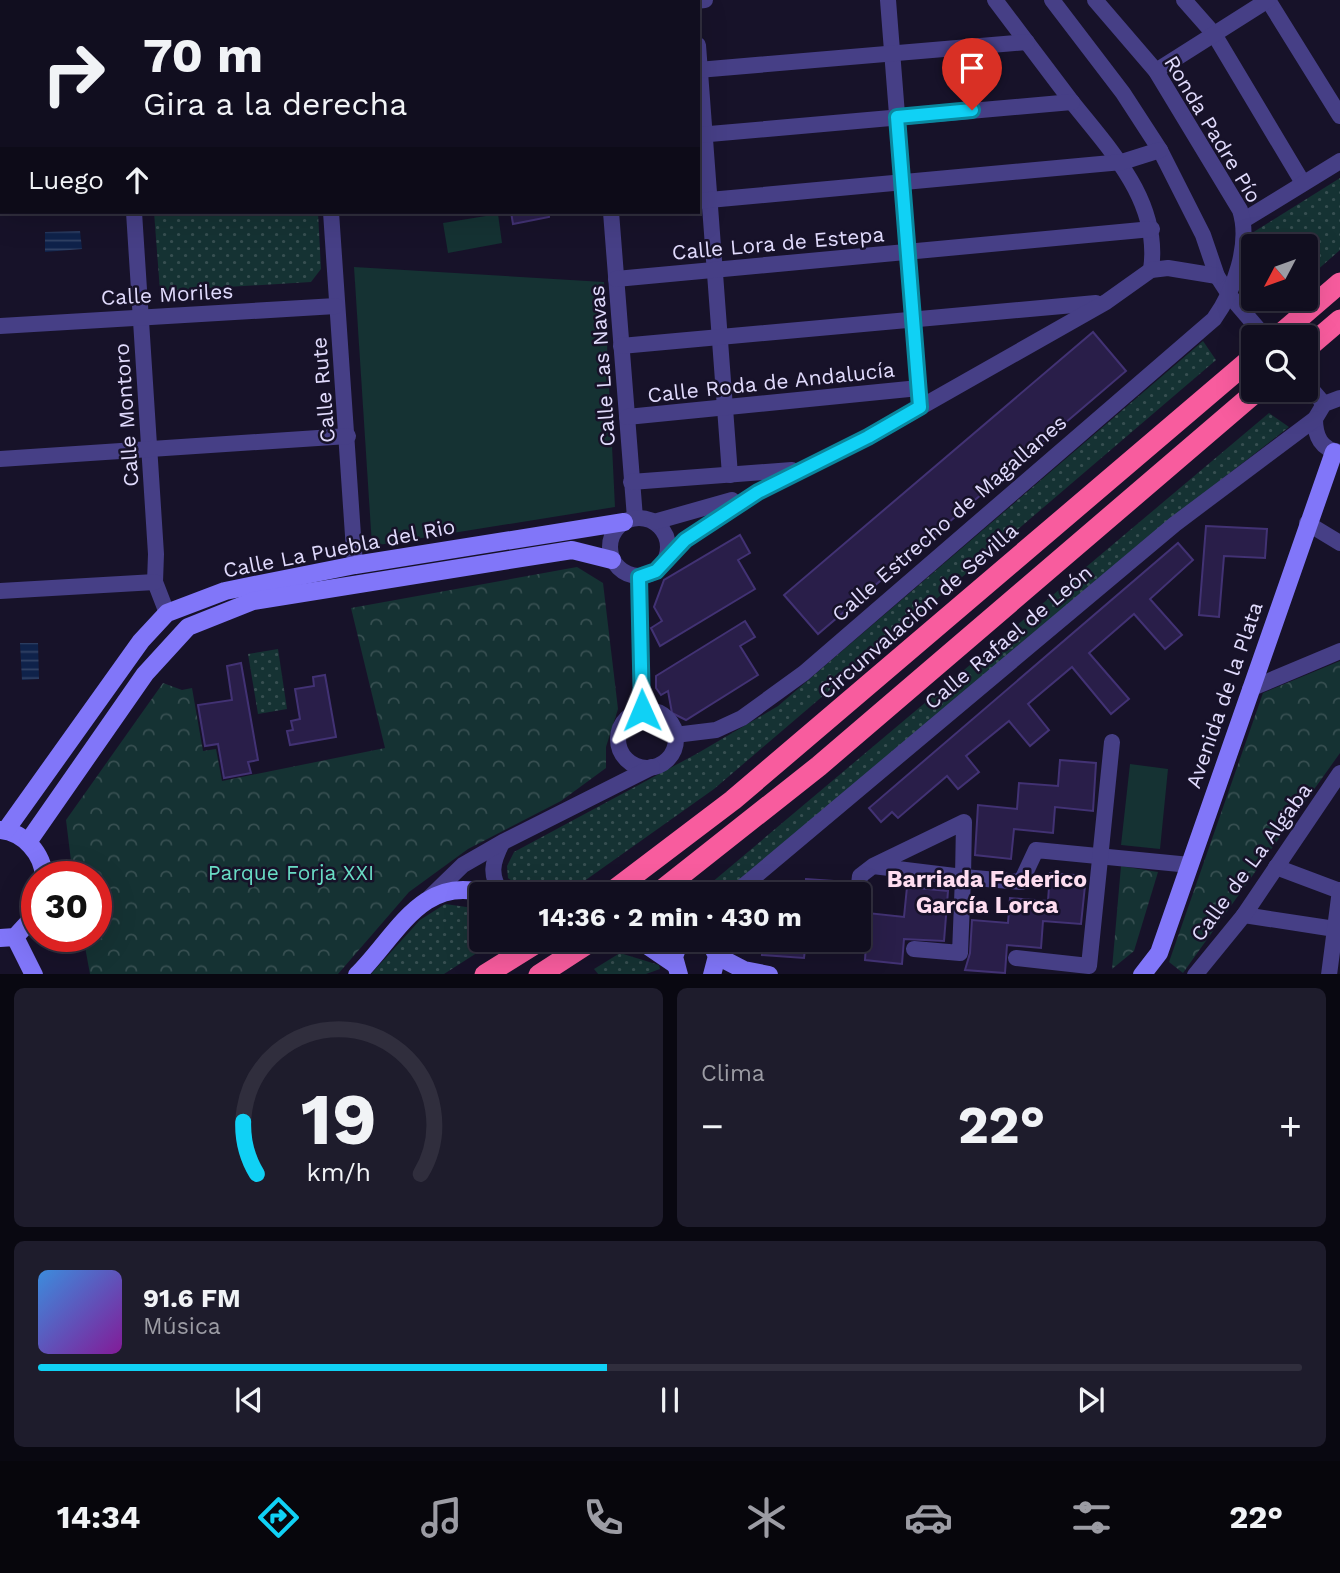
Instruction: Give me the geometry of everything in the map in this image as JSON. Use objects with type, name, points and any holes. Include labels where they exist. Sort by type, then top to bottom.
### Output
[{"type":"highway","points":[[1291,325],[1340,283]]},
{"type":"highway","points":[[1318,339],[1340,320]]},
{"type":"highway","name":"Circunvalación de Sevilla","points":[[625,882],[733,800],[1241,368]]},
{"type":"highway","points":[[672,882],[819,766],[1244,402]]},
{"type":"highway","points":[[487,974],[522,952]]},
{"type":"highway","points":[[541,974],[574,952]]},
{"type":"street","points":[[888,0],[920,407]]},
{"type":"street","points":[[995,0],[1072,102],[1122,162],[1152,229],[1155,246],[1151,270]]},
{"type":"street","points":[[1052,0],[1123,93],[1160,150],[1203,235],[1217,276],[1255,325]]},
{"type":"street","name":"Ronda Padre Pío","points":[[1095,0],[1156,71],[1244,220],[1236,283],[1230,296]]},
{"type":"street","points":[[1184,0],[1214,34],[1303,183]]},
{"type":"street","points":[[1156,71],[1268,0],[1340,116]]},
{"type":"street","points":[[700,70],[1027,41]]},
{"type":"street","points":[[700,91],[704,200],[715,270],[730,475]]},
{"type":"street","points":[[702,134],[1072,102]]},
{"type":"street","points":[[704,200],[1122,162],[1160,150]]},
{"type":"street","points":[[1244,220],[1340,161]]},
{"type":"street","name":"Calle Montoro","points":[[134,214],[156,554],[155,582],[167,613]]},
{"type":"street","name":"Calle Rute","points":[[331,214],[355,565]]},
{"type":"street","name":"Calle Las Navas","points":[[611,214],[631,481],[630,520]]},
{"type":"street","name":"Calle Lora de Estepa","points":[[616,279],[1152,229]]},
{"type":"street","points":[[621,346],[1077,311],[1106,302],[1151,270],[1168,268],[1217,276]]},
{"type":"street","name":"Calle Estrecho de Magallanes","points":[[675,735],[716,730],[742,718],[804,673],[1214,319],[1230,296]]},
{"type":"street","name":"Calle Moriles","points":[[0,326],[336,306]]},
{"type":"street","points":[[758,492],[654,522],[630,520],[612,534],[612,560],[623,572],[639,577],[656,571],[685,540],[758,492],[920,407],[1077,311]]},
{"type":"street","name":"Calle Roda de Andalucía","points":[[626,417],[919,388]]},
{"type":"street","points":[[1318,390],[1336,400],[1315,419],[1319,441],[1337,452]]},
{"type":"street","name":"Calle Rafael de León","points":[[748,882],[1175,524],[1315,419]]},
{"type":"street","points":[[0,459],[348,436]]},
{"type":"street","name":"Avenida de la Plata","points":[[1160,953],[1307,523],[1337,452]]},
{"type":"street","points":[[631,481],[802,470]]},
{"type":"street","name":"Calle La Puebla del Rio","points":[[3,830],[141,641],[167,613],[225,592],[355,565],[630,520]]},
{"type":"street","points":[[654,522],[667,537],[667,558]]},
{"type":"street","points":[[1307,523],[1340,543]]},
{"type":"street","name":"Calle La Puebla del Rio","points":[[28,842],[145,674],[188,627],[253,601],[572,550],[612,560]]},
{"type":"street","points":[[639,577],[642,710]]},
{"type":"street","points":[[0,591],[155,582]]},
{"type":"street","points":[[1250,690],[1340,651]]},
{"type":"street","points":[[358,974],[400,924],[463,865],[503,842],[604,792],[667,759],[675,744],[675,735],[667,719],[651,710],[642,710],[634,713],[621,725],[618,734],[621,751],[617,772],[604,792]]},
{"type":"street","points":[[1016,958],[1089,966],[1112,743]]},
{"type":"street","points":[[621,751],[634,765],[652,767]]},
{"type":"street","name":"Calle de La Algaba","points":[[1196,974],[1334,795],[1340,774]]},
{"type":"street","points":[[859,882],[860,876],[873,866],[964,822],[960,953],[914,949]]},
{"type":"street","points":[[3,830],[28,842],[42,861]]},
{"type":"street","points":[[494,882],[492,862],[503,842]]},
{"type":"street","points":[[873,866],[1021,882],[1036,850],[1190,865]]},
{"type":"street","points":[[1276,867],[1340,891],[1329,974]]},
{"type":"street","points":[[430,897],[454,889],[469,891]]},
{"type":"street","points":[[1244,915],[1335,929]]},
{"type":"street","points":[[21,926],[7,938],[33,974]]},
{"type":"street","points":[[711,952],[712,974]]},
{"type":"street","points":[[720,952],[744,970]]},
{"type":"street","points":[[1143,974],[1160,953]]},
{"type":"street","points":[[1160,953],[1162,974]]},
{"type":"street","points":[[725,974],[744,970],[764,974]]},
{"type":"green space","points":[[1340,178],[1340,250],[1318,269],[1318,234],[1252,233]]},
{"type":"green space","points":[[154,214],[318,214],[321,269],[311,282],[160,291]]},
{"type":"green space","points":[[498,214],[502,243],[448,253],[443,223]]},
{"type":"green space","points":[[354,267],[604,282],[615,507],[372,546]]},
{"type":"green space","points":[[1203,341],[1216,360],[714,789],[583,882],[514,882],[508,878],[507,866],[514,852],[698,753],[778,706]]},
{"type":"green space","points":[[1269,413],[1289,427],[1173,517],[743,882],[712,882]]},
{"type":"green space","name":"Parque Forja XXI","points":[[577,567],[603,583],[618,709],[606,747],[606,768],[561,801],[468,849],[409,892],[338,974],[90,974],[86,952],[112,952],[112,861],[71,861],[66,820],[163,683],[182,690],[192,688],[203,751],[216,749],[222,781],[385,748],[351,608]]},
{"type":"green space","points":[[278,649],[287,709],[258,714],[248,654]]},
{"type":"green space","points":[[1340,661],[1340,753],[1183,973],[1169,962],[1263,693]]},
{"type":"green space","points":[[1130,764],[1168,769],[1160,849],[1121,845]]},
{"type":"green space","points":[[1121,866],[1158,872],[1134,951],[1112,969]]},
{"type":"green space","points":[[445,904],[469,907],[469,952],[478,952],[444,974],[371,974],[420,920]]},
{"type":"green space","points":[[620,953],[659,965],[660,969],[646,974],[598,974],[594,969]]},
{"type":"water","points":[[80,231],[82,249],[45,252],[45,232]]},
{"type":"water","points":[[20,643],[38,643],[39,679],[22,680]]},
{"type":"building","points":[[511,214],[549,214],[549,217],[513,224]]},
{"type":"building","points":[[1093,332],[1126,371],[818,634],[784,595]]},
{"type":"building","points":[[1206,526],[1267,529],[1265,558],[1224,556],[1219,617],[1199,615]]},
{"type":"building","points":[[740,535],[750,553],[738,560],[755,589],[660,646],[651,628],[662,621],[654,607],[664,580]]},
{"type":"building","points":[[1178,543],[1193,560],[1150,599],[1182,635],[1165,649],[1134,614],[1089,653],[1129,699],[1111,714],[1072,667],[1028,704],[1049,730],[1030,746],[1009,721],[966,756],[979,772],[958,789],[947,776],[898,818],[892,812],[881,822],[869,808]]},
{"type":"building","points":[[745,621],[755,637],[740,646],[758,675],[686,720],[672,713],[668,691],[661,695],[656,688],[656,676]]},
{"type":"building","points":[[241,663],[258,760],[248,762],[251,773],[224,778],[218,744],[205,746],[198,705],[232,700],[227,666]]},
{"type":"building","points":[[325,675],[336,737],[290,745],[287,731],[293,730],[291,721],[300,719],[295,689],[314,686],[313,677]]},
{"type":"building","points":[[1060,760],[1096,763],[1093,811],[1055,807],[1053,833],[1014,829],[1011,859],[975,855],[978,805],[1017,809],[1019,783],[1058,786]]},
{"type":"building","points":[[1050,873],[1086,876],[1081,924],[1043,921],[1041,948],[1007,945],[1005,973],[965,970],[970,953],[972,920],[1008,923],[1010,898],[1048,901]]},
{"type":"building","points":[[806,879],[847,882],[806,882]]},
{"type":"building","points":[[907,887],[948,891],[944,941],[904,939],[902,964],[865,960],[866,952],[871,952],[871,913],[904,917]]},
{"type":"building","points":[[762,952],[805,952],[804,958],[762,955]]},
{"type":"district","name":"Barriada Federico García Lorca","points":[[987,892]]},
{"type":"route","points":[[642,710],[639,577],[656,571],[685,540],[758,492],[868,437],[920,407],[897,117],[972,110]]}]
